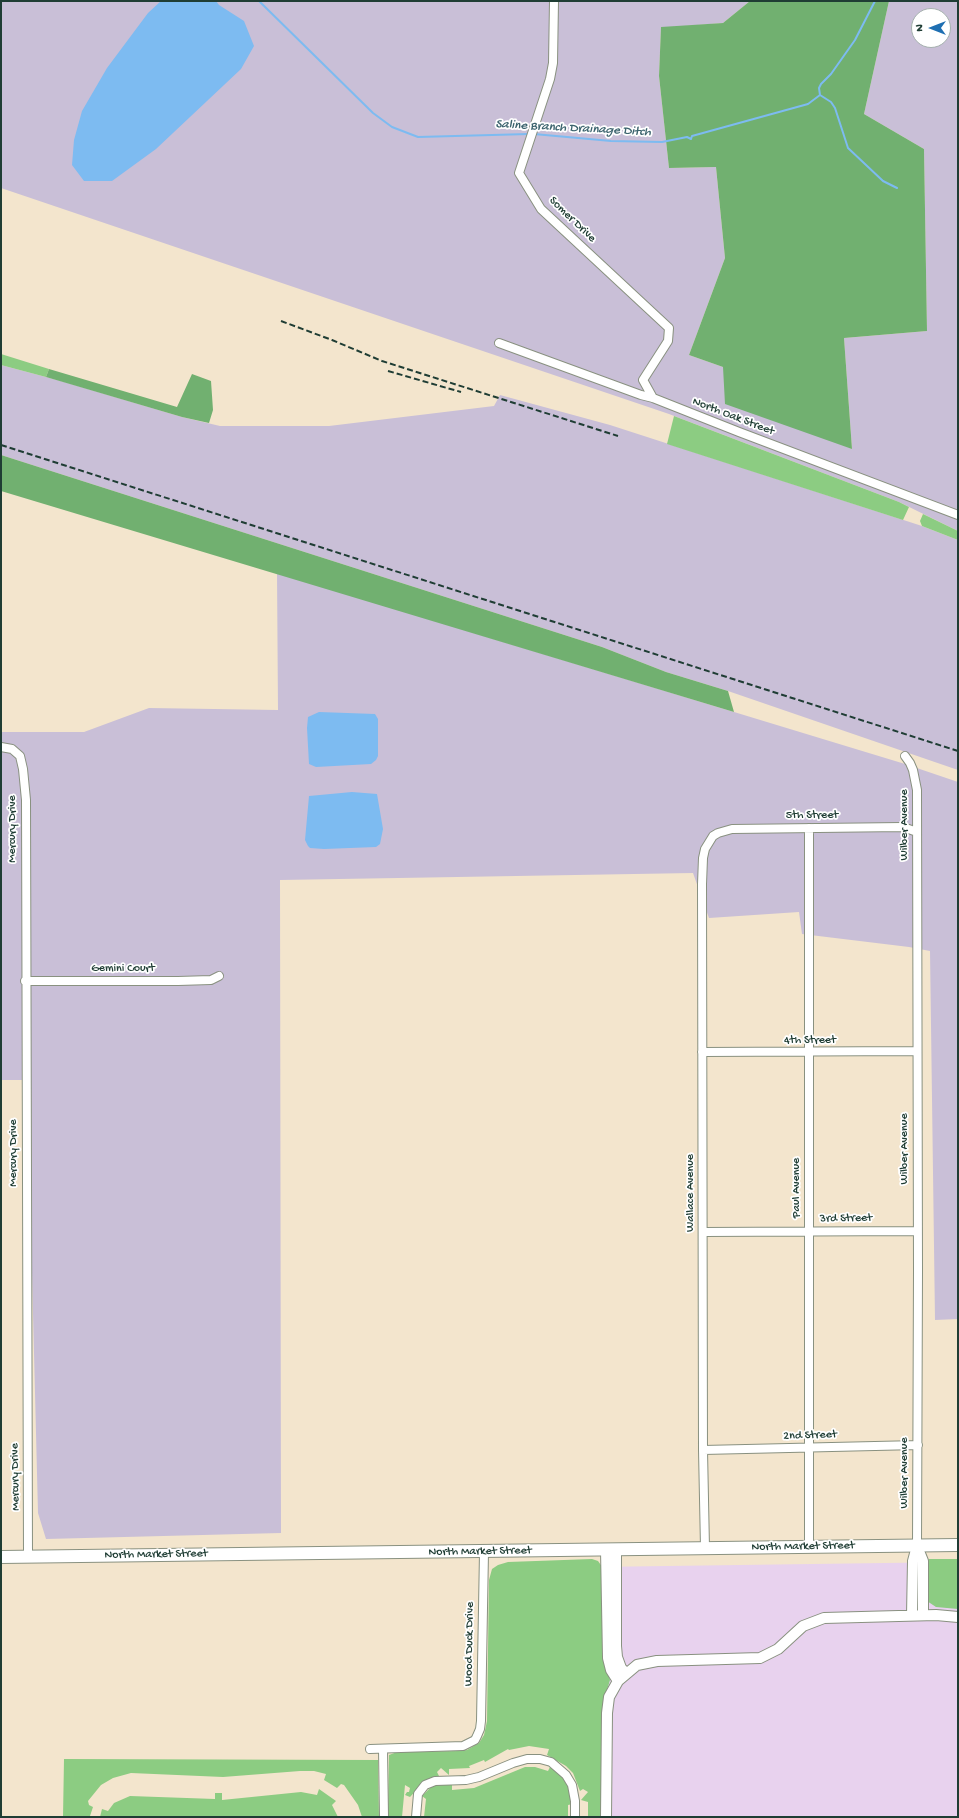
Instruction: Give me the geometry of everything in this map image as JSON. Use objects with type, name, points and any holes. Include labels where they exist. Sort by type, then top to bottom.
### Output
[{"type":"main road","name":"North Market Street","points":[[1,1557],[958,1545]]},
{"type":"street","name":"Somer Drive","points":[[554,1],[553,63],[520,173],[541,209],[668,328],[668,341],[643,380],[653,398]]},
{"type":"street","name":"North Oak Street","points":[[499,343],[641,395],[653,398],[919,501],[944,508],[958,515]]},
{"type":"street","name":"Mercury Drive","points":[[1,747],[16,751],[22,762],[25,783],[28,1556]]},
{"type":"street","name":"Wilber Avenue","points":[[905,756],[910,763],[916,779],[917,832],[917,1546]]},
{"type":"street","name":"5th Street","points":[[709,840],[718,833],[732,829],[903,827],[917,832]]},
{"type":"street","name":"Paul Avenue","points":[[808,828],[810,1053],[808,1448],[809,1547]]},
{"type":"street","name":"Wallace Avenue","points":[[704,1548],[702,858],[704,849],[709,840]]},
{"type":"street","name":"Gemini Court","points":[[25,981],[178,981],[211,980],[219,976]]},
{"type":"street","name":"4th Street","points":[[702,1052],[810,1053],[917,1051]]},
{"type":"street","name":"3rd Street","points":[[703,1232],[918,1231]]},
{"type":"street","name":"2nd Street","points":[[703,1450],[918,1445]]},
{"type":"street","points":[[917,1546],[922,1561],[923,1615]]},
{"type":"street","points":[[912,1615],[913,1561],[917,1546]]},
{"type":"street","points":[[611,1550],[617,1657],[626,1673]]},
{"type":"street","points":[[611,1550],[608,1658],[611,1670],[618,1681]]},
{"type":"street","name":"Wood Duck Drive","points":[[383,1749],[463,1746],[475,1740],[478,1736],[481,1721],[484,1552]]},
{"type":"street","points":[[606,1817],[608,1705],[612,1689],[626,1673],[637,1665],[648,1662],[760,1658],[778,1649],[803,1626],[824,1618],[912,1615],[958,1617]]},
{"type":"street","points":[[370,1749],[383,1749],[384,1817]]},
{"type":"street","points":[[416,1817],[418,1794],[425,1785],[435,1781],[466,1780],[479,1777],[527,1759],[540,1759],[551,1762],[566,1775],[572,1785],[575,1802],[575,1817]]},
{"type":"shaded area","points":[[1,1],[750,1],[723,23],[661,28],[659,76],[669,168],[716,167],[725,258],[689,355],[723,367],[852,449],[844,338],[927,331],[924,149],[864,114],[889,1],[958,1],[958,531],[899,502],[669,414],[1,188]]},
{"type":"shaded area","points":[[1,365],[182,417],[220,426],[329,426],[494,406],[500,395],[610,425],[922,526],[958,540],[958,770],[728,691],[666,672],[602,647],[1,455]]},
{"type":"shaded area","points":[[277,573],[905,764],[958,782],[958,1319],[935,1320],[930,951],[909,947],[802,934],[799,912],[709,918],[693,873],[280,880],[281,1533],[46,1539],[38,1513],[32,1273],[31,1080],[1,1080],[1,732],[84,732],[149,708],[278,710]]},
{"type":"shaded area","points":[[958,1562],[958,1817],[594,1817],[594,1567]]},
{"type":"green space","points":[[750,1],[889,1],[864,114],[924,149],[927,331],[844,338],[852,449],[725,404],[723,367],[689,355],[725,258],[716,167],[669,168],[659,76],[661,27],[723,23]]},
{"type":"green space","points":[[1,354],[49,369],[46,377],[1,365]]},
{"type":"green space","points":[[49,369],[177,407],[192,374],[211,381],[213,410],[209,423],[182,417],[46,377]]},
{"type":"green space","points":[[674,416],[909,507],[903,520],[667,444]]},
{"type":"green space","points":[[1,455],[602,647],[666,672],[728,691],[734,712],[1,491]]},
{"type":"green space","points":[[923,514],[958,531],[958,540],[922,526],[920,521]]},
{"type":"green space","points":[[592,1559],[598,1561],[603,1568],[607,1668],[610,1680],[605,1697],[602,1817],[588,1817],[588,1802],[581,1800],[588,1792],[583,1789],[580,1791],[573,1773],[566,1766],[547,1755],[549,1749],[529,1746],[508,1749],[485,1762],[484,1760],[469,1766],[470,1768],[449,1769],[449,1775],[441,1768],[437,1772],[439,1776],[424,1782],[410,1797],[405,1795],[409,1792],[410,1788],[405,1785],[402,1817],[388,1817],[389,1755],[397,1752],[467,1750],[479,1743],[484,1735],[487,1721],[489,1580],[492,1569],[498,1565],[508,1562]]},
{"type":"green space","points":[[929,1559],[958,1559],[958,1609],[936,1607],[927,1601]]},
{"type":"green space","points":[[64,1759],[378,1760],[379,1817],[362,1817],[358,1805],[344,1785],[341,1784],[337,1788],[324,1780],[326,1774],[314,1771],[300,1771],[223,1777],[131,1773],[113,1778],[101,1785],[88,1801],[89,1805],[93,1807],[90,1816],[63,1817]]},
{"type":"green space","points":[[525,1767],[535,1767],[548,1771],[550,1767],[558,1771],[567,1782],[573,1804],[568,1805],[568,1817],[424,1817],[426,1799],[422,1796],[431,1787],[437,1785],[452,1785],[452,1790],[474,1788]]},
{"type":"green space","points":[[319,1789],[336,1801],[332,1805],[338,1817],[100,1817],[102,1809],[108,1811],[114,1803],[130,1796],[215,1799],[215,1793],[222,1793],[222,1800],[301,1792],[317,1795]]},
{"type":"water","points":[[161,1],[216,1],[219,5],[244,21],[254,46],[241,69],[156,149],[112,181],[84,181],[72,165],[74,140],[82,111],[107,68],[148,13]]},
{"type":"water","points":[[319,712],[375,714],[378,719],[378,756],[376,760],[371,764],[316,767],[309,764],[307,728],[308,717]]},
{"type":"water","points":[[352,792],[377,794],[383,829],[380,844],[376,847],[324,849],[310,848],[305,840],[309,796]]},
{"type":"waterway","name":"Saline Branch Drainage Ditch","points":[[259,1],[373,113],[392,127],[418,137],[529,134]]},
{"type":"waterway","name":"Saline Branch Drainage Ditch","points":[[534,134],[611,141],[662,142],[687,137],[691,139],[692,136],[808,104],[820,95],[819,88],[821,84],[831,74],[855,40],[875,1]]},
{"type":"waterway","points":[[820,95],[831,102],[835,108],[848,148],[883,181],[897,188]]},
{"type":"railway","points":[[281,321],[382,361],[618,436]]},
{"type":"railway","points":[[388,371],[461,392]]},
{"type":"railway","points":[[1,445],[958,751]]}]
